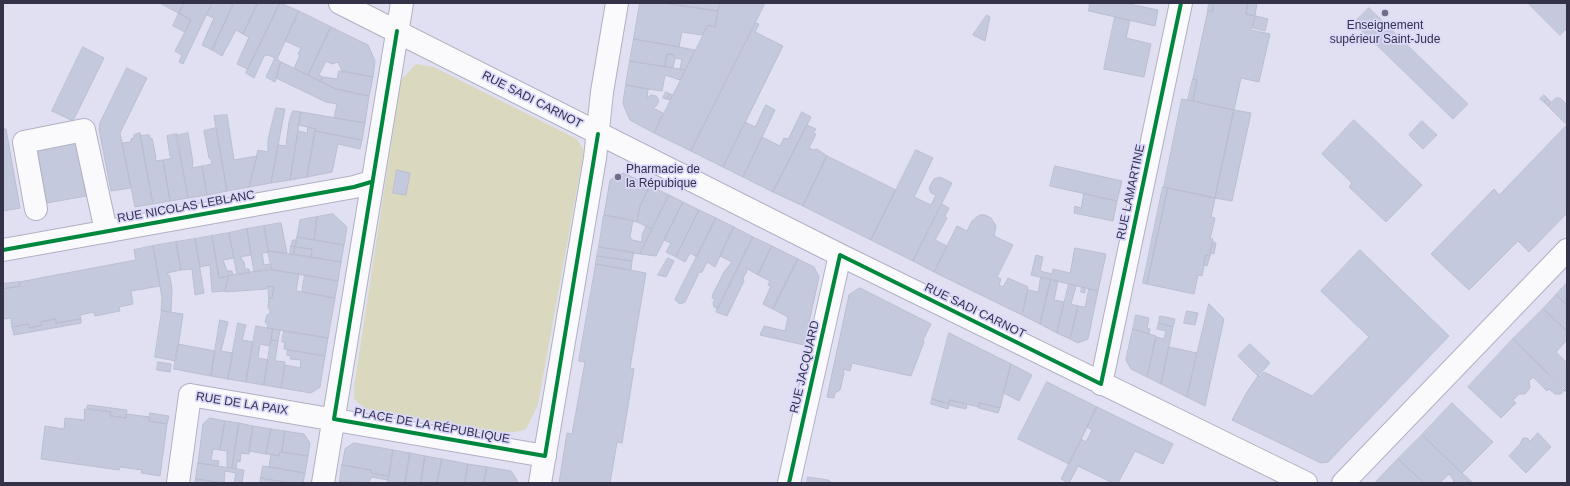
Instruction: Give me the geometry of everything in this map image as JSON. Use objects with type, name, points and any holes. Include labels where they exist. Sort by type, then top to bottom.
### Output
[{"type":"street","name":"RUE SADI CARNOT","points":[[340,3],[840,255],[1306,483]]},
{"type":"street","points":[[323,483],[371,182],[402,3]]},
{"type":"street","points":[[540,483],[598,134],[602,92],[617,3]]},
{"type":"street","name":"RUE LAMARTINE","points":[[1101,384],[1181,3]]},
{"type":"street","points":[[36,209],[24,142],[84,130],[106,231]]},
{"type":"street","name":"RUE NICOLAS LEBLANC","points":[[3,250],[354,187],[371,182]]},
{"type":"street","points":[[1343,483],[1567,250]]},
{"type":"street","name":"RUE JACQUARD","points":[[789,483],[840,255]]},
{"type":"street","name":"RUE DE LA PAIX","points":[[178,483],[190,395],[334,419]]},
{"type":"street","name":"PLACE DE LA RÉPUBLIQUE","points":[[334,419],[545,456]]},
{"type":"green space","points":[[416,64],[434,67],[577,139],[584,150],[538,405],[526,429],[516,432],[494,433],[365,409],[354,399],[354,387],[401,80]]},
{"type":"building","points":[[160,3],[184,3],[179,13]]},
{"type":"building","points":[[184,3],[212,3],[183,64],[179,62],[182,55],[175,51],[191,20],[179,13]]},
{"type":"building","points":[[212,3],[234,3],[212,50],[202,45],[214,18],[207,15]]},
{"type":"building","points":[[234,3],[258,3],[243,34],[236,30],[222,56],[212,50]]},
{"type":"building","points":[[258,3],[280,3],[248,69],[237,64],[249,37],[243,34]]},
{"type":"building","points":[[280,3],[299,11],[277,59],[281,62],[275,82],[266,77],[275,58],[268,55],[264,56],[254,78],[246,73]]},
{"type":"building","points":[[640,3],[664,3],[718,11],[715,27],[708,25],[702,35],[682,32],[679,47],[634,39]]},
{"type":"building","points":[[664,3],[720,3],[718,11]]},
{"type":"building","points":[[720,3],[765,3],[691,151],[654,133],[708,25],[715,27]]},
{"type":"building","points":[[1090,3],[1124,3],[1158,10],[1155,26],[1089,11]]},
{"type":"building","points":[[1209,3],[1214,3],[1212,12],[1208,10]]},
{"type":"building","points":[[1214,3],[1248,3],[1246,14],[1255,16],[1251,30],[1270,34],[1259,82],[1241,78],[1234,110],[1193,101],[1197,80],[1193,79],[1208,10],[1212,12]]},
{"type":"building","points":[[1248,3],[1257,3],[1255,16],[1246,14]]},
{"type":"building","points":[[1528,3],[1567,3],[1567,28],[1560,35]]},
{"type":"building","points":[[1369,8],[1468,104],[1453,119],[1354,23]]},
{"type":"building","points":[[299,11],[331,27],[308,75],[294,68],[300,55],[298,54],[301,48],[285,41]]},
{"type":"building","points":[[179,13],[191,20],[185,32],[173,26]]},
{"type":"building","points":[[987,15],[990,17],[985,41],[973,35]]},
{"type":"building","points":[[1256,16],[1268,19],[1265,31],[1253,28]]},
{"type":"building","points":[[1115,17],[1130,20],[1126,38],[1151,44],[1144,77],[1104,69]]},
{"type":"building","points":[[756,23],[759,24],[755,32],[783,46],[723,167],[691,151]]},
{"type":"building","points":[[331,27],[368,45],[375,61],[373,77],[342,71],[338,62],[332,64],[326,61],[319,75],[323,77],[320,81],[308,75]]},
{"type":"building","points":[[634,39],[695,50],[685,70],[680,69],[682,59],[675,58],[673,54],[667,54],[665,67],[630,61]]},
{"type":"building","points":[[83,47],[104,58],[73,121],[52,111]]},
{"type":"building","points":[[667,54],[673,54],[675,58],[673,68],[665,67]]},
{"type":"building","points":[[630,61],[685,70],[680,80],[665,75],[662,91],[648,89],[626,85]]},
{"type":"building","points":[[281,62],[336,89],[369,96],[365,123],[334,118],[337,104],[326,102],[276,78]]},
{"type":"building","points":[[127,68],[147,78],[120,133],[131,188],[111,191],[99,129],[100,123]]},
{"type":"building","points":[[339,71],[373,77],[369,96],[336,89],[320,81],[323,77],[337,79]]},
{"type":"building","points":[[1193,79],[1197,80],[1193,101],[1188,100]]},
{"type":"building","points":[[626,85],[648,89],[647,98],[651,95],[656,96],[659,100],[657,105],[653,108],[663,113],[654,133],[630,120],[623,104]]},
{"type":"building","points":[[666,92],[670,94],[667,99],[663,98]]},
{"type":"building","points":[[670,94],[673,95],[670,100],[667,99]]},
{"type":"building","points":[[1544,95],[1548,99],[1544,102],[1540,99]]},
{"type":"building","points":[[1556,98],[1560,98],[1567,105],[1567,125],[1548,106]]},
{"type":"building","points":[[1182,99],[1234,110],[1215,198],[1164,187]]},
{"type":"building","points":[[1548,99],[1551,102],[1548,106],[1544,102]]},
{"type":"building","points":[[766,105],[775,110],[743,177],[723,167],[745,122],[755,127]]},
{"type":"building","points":[[276,108],[285,109],[271,183],[249,187],[258,150],[268,152],[268,140]]},
{"type":"building","points":[[1234,110],[1251,113],[1232,201],[1215,198]]},
{"type":"building","points":[[293,111],[301,112],[290,180],[271,183],[278,145],[286,146],[289,122]]},
{"type":"building","points":[[301,112],[365,123],[362,140],[315,131],[316,129],[299,125]]},
{"type":"building","points":[[802,112],[811,117],[773,192],[743,177],[762,137],[780,146],[784,138],[788,139]]},
{"type":"building","points":[[227,115],[234,160],[257,156],[249,187],[227,191],[214,116]]},
{"type":"building","points":[[1354,120],[1422,185],[1386,222],[1349,187],[1352,183],[1322,154]]},
{"type":"building","points":[[1422,121],[1437,135],[1423,149],[1409,135]]},
{"type":"building","points":[[807,125],[816,129],[813,133],[816,134],[809,148],[814,150],[817,149],[827,156],[803,206],[773,192]]},
{"type":"building","points":[[1567,125],[1567,213],[1529,252],[1518,241],[1469,290],[1431,254],[1494,189],[1499,195]]},
{"type":"building","points":[[308,127],[316,129],[307,177],[290,180],[298,131],[307,133]]},
{"type":"building","points":[[216,128],[227,191],[207,195],[202,166],[212,164],[211,159],[209,158],[204,131]]},
{"type":"building","points":[[3,129],[6,129],[20,208],[3,211]]},
{"type":"building","points":[[315,131],[362,140],[360,149],[338,144],[332,172],[307,177]]},
{"type":"building","points":[[140,133],[153,204],[135,207],[122,143],[131,142],[134,135]]},
{"type":"building","points":[[188,133],[193,162],[192,168],[202,166],[207,195],[188,198],[176,136]]},
{"type":"building","points":[[177,134],[188,198],[170,201],[163,160],[173,158],[170,156],[167,136]]},
{"type":"building","points":[[149,135],[150,139],[152,138],[156,158],[155,161],[163,160],[170,201],[153,204],[140,136]]},
{"type":"building","points":[[76,141],[86,196],[47,203],[37,149]]},
{"type":"building","points":[[916,150],[933,158],[914,197],[931,205],[936,195],[931,193],[929,188],[934,179],[940,177],[952,183],[913,261],[871,240]]},
{"type":"building","points":[[827,156],[896,190],[871,240],[803,206]]},
{"type":"building","points":[[1055,166],[1122,181],[1117,201],[1050,186]]},
{"type":"building","points":[[397,170],[410,173],[406,195],[393,193]]},
{"type":"building","points":[[624,173],[650,186],[640,206],[637,222],[604,215],[610,180]]},
{"type":"building","points":[[650,186],[669,195],[652,229],[637,222],[640,206]]},
{"type":"building","points":[[1163,187],[1168,188],[1147,284],[1143,283]]},
{"type":"building","points":[[1168,188],[1215,198],[1211,217],[1215,218],[1210,239],[1213,239],[1210,256],[1206,255],[1202,276],[1198,275],[1194,294],[1147,284]]},
{"type":"building","points":[[1084,194],[1117,201],[1113,221],[1074,213],[1075,206],[1081,208]]},
{"type":"building","points":[[669,195],[683,202],[656,256],[640,254]]},
{"type":"building","points":[[683,202],[699,210],[676,257],[666,252],[671,243],[664,240]]},
{"type":"building","points":[[942,204],[949,208],[945,216],[947,218],[935,240],[947,246],[934,272],[913,261]]},
{"type":"building","points":[[699,210],[716,218],[697,257],[690,253],[685,262],[676,257]]},
{"type":"building","points":[[333,214],[347,227],[344,245],[314,240],[317,217]]},
{"type":"building","points":[[604,215],[633,220],[630,237],[632,240],[642,242],[642,235],[646,226],[652,229],[640,254],[599,247]]},
{"type":"building","points":[[980,215],[985,215],[991,218],[996,226],[994,236],[1013,245],[997,277],[1001,279],[999,285],[1003,287],[1008,278],[1028,287],[1022,315],[934,272],[957,226],[967,231],[972,221]]},
{"type":"building","points":[[317,217],[314,240],[297,237],[300,220]]},
{"type":"building","points":[[716,218],[734,227],[715,267],[707,262],[702,272],[698,273],[685,302],[680,304],[675,300]]},
{"type":"building","points":[[281,223],[287,253],[268,251],[264,226]]},
{"type":"building","points":[[264,226],[269,252],[262,253],[264,265],[270,264],[272,270],[254,272],[247,229]]},
{"type":"building","points":[[734,227],[753,237],[718,309],[714,307],[713,303],[715,299],[712,298],[713,294],[724,272],[732,262],[720,256]]},
{"type":"building","points":[[247,229],[251,255],[240,257],[244,262],[245,269],[249,269],[250,273],[237,275],[229,233]]},
{"type":"building","points":[[229,233],[234,258],[223,260],[227,271],[232,271],[233,275],[219,278],[212,236]]},
{"type":"building","points":[[212,236],[219,278],[228,276],[225,291],[212,292],[210,265],[200,267],[195,239]]},
{"type":"building","points":[[297,237],[344,245],[341,262],[311,257],[312,249],[295,247]]},
{"type":"building","points":[[753,237],[772,246],[758,275],[746,268],[747,271],[743,278],[744,281],[727,316],[716,312]]},
{"type":"building","points":[[195,239],[204,293],[195,295],[192,269],[181,270],[176,242]]},
{"type":"building","points":[[293,240],[297,240],[295,247],[291,246]]},
{"type":"building","points":[[176,242],[181,270],[167,273],[170,277],[172,289],[171,312],[161,311],[162,298],[153,246]]},
{"type":"building","points":[[1213,242],[1216,243],[1214,254],[1210,253]]},
{"type":"building","points":[[153,246],[160,286],[131,291],[133,304],[119,307],[120,311],[95,316],[94,312],[80,315],[81,319],[56,323],[56,319],[41,322],[42,325],[29,328],[28,324],[12,327],[11,318],[3,319],[3,289],[20,286],[19,282],[136,260],[134,250]]},
{"type":"building","points":[[291,246],[295,247],[294,254],[290,254]]},
{"type":"building","points":[[772,246],[798,259],[773,309],[763,304],[771,286],[768,285],[770,281],[758,275]]},
{"type":"building","points":[[295,247],[312,249],[311,257],[294,254]]},
{"type":"building","points":[[599,247],[634,252],[632,261],[597,256]]},
{"type":"building","points":[[1075,248],[1106,254],[1098,291],[1031,275],[1036,255],[1043,257],[1040,271],[1052,274],[1053,269],[1070,273]]},
{"type":"building","points":[[1360,250],[1449,336],[1328,462],[1321,463],[1232,420],[1247,392],[1258,376],[1259,377],[1264,372],[1312,396],[1369,337],[1321,291]]},
{"type":"building","points":[[268,251],[341,262],[338,281],[272,270]]},
{"type":"building","points":[[1206,255],[1210,256],[1207,266],[1204,265]]},
{"type":"building","points":[[597,256],[632,261],[631,270],[596,264]]},
{"type":"building","points":[[668,258],[674,261],[666,277],[658,275]]},
{"type":"building","points":[[798,259],[814,267],[819,277],[804,345],[760,335],[764,326],[785,331],[788,317],[773,309]]},
{"type":"building","points":[[596,264],[646,273],[630,368],[634,369],[622,443],[617,442],[610,483],[559,483],[567,433],[572,434],[585,362],[579,361]]},
{"type":"building","points":[[270,269],[299,274],[296,291],[335,298],[328,338],[267,328],[268,325],[265,322],[267,315],[270,313],[268,308],[269,298],[272,298],[274,287],[268,286],[266,289],[225,292],[228,276]]},
{"type":"building","points":[[305,275],[338,281],[335,298],[302,292]]},
{"type":"building","points":[[1041,277],[1051,279],[1040,324],[1022,315],[1028,290],[1038,292]]},
{"type":"building","points":[[1051,279],[1058,281],[1054,300],[1064,302],[1057,333],[1040,324]]},
{"type":"building","points":[[19,282],[20,286],[3,289],[3,284]]},
{"type":"building","points":[[1567,283],[1567,305],[1556,295]]},
{"type":"building","points":[[1069,284],[1076,286],[1071,304],[1078,306],[1070,339],[1057,333]]},
{"type":"building","points":[[268,286],[274,287],[272,298],[269,298]]},
{"type":"building","points":[[1082,287],[1085,288],[1085,293],[1081,292]]},
{"type":"building","points":[[860,288],[931,324],[923,340],[924,342],[911,376],[852,363],[850,371],[843,369],[844,373],[840,390],[835,393],[834,398],[827,397],[849,295]]},
{"type":"building","points":[[1089,289],[1098,291],[1088,339],[1078,343],[1070,339],[1078,306],[1085,307]]},
{"type":"building","points":[[1556,295],[1567,305],[1567,331],[1543,309]]},
{"type":"building","points":[[1209,304],[1224,319],[1205,406],[1187,397]]},
{"type":"building","points":[[1543,309],[1567,331],[1567,340],[1556,352],[1567,363],[1567,393],[1513,339]]},
{"type":"building","points":[[162,311],[183,314],[176,361],[155,357]]},
{"type":"building","points":[[1187,311],[1198,313],[1195,325],[1184,323]]},
{"type":"building","points":[[1136,315],[1149,318],[1147,328],[1150,329],[1149,334],[1133,329]]},
{"type":"building","points":[[1160,316],[1175,319],[1173,327],[1159,323]]},
{"type":"building","points":[[56,319],[56,323],[81,319],[81,323],[14,335],[12,327],[28,324],[29,328],[42,325],[41,322]]},
{"type":"building","points":[[220,320],[228,322],[221,351],[233,353],[228,379],[211,376]]},
{"type":"building","points":[[238,323],[246,325],[242,340],[253,342],[246,382],[228,379]]},
{"type":"building","points":[[1159,323],[1173,327],[1161,384],[1147,377],[1156,337],[1164,339],[1166,331],[1157,329]]},
{"type":"building","points":[[256,326],[273,329],[270,346],[260,344],[258,358],[268,360],[264,385],[246,382]]},
{"type":"building","points":[[273,329],[280,330],[278,341],[271,340]]},
{"type":"building","points":[[1133,329],[1156,336],[1147,377],[1131,369],[1126,360]]},
{"type":"building","points":[[284,331],[328,338],[325,356],[284,349],[285,342],[282,342]]},
{"type":"building","points":[[949,333],[1011,364],[1000,408],[980,403],[979,407],[950,400],[949,404],[932,399]]},
{"type":"building","points":[[1513,339],[1565,389],[1561,394],[1555,394],[1549,389],[1547,391],[1533,377],[1529,381],[1530,388],[1525,394],[1519,394],[1513,400],[1516,403],[1501,418],[1468,387]]},
{"type":"building","points":[[271,340],[278,341],[275,361],[285,362],[281,388],[264,385]]},
{"type":"building","points":[[178,344],[215,351],[211,376],[174,369]]},
{"type":"building","points":[[1250,344],[1270,363],[1258,376],[1238,356]]},
{"type":"building","points":[[1169,347],[1197,353],[1187,397],[1161,384]]},
{"type":"building","points":[[288,350],[325,356],[320,387],[311,393],[281,388],[285,365],[300,368],[301,360],[290,359],[291,356],[287,355]]},
{"type":"building","points":[[158,362],[171,364],[170,372],[157,370]]},
{"type":"building","points":[[1011,364],[1032,375],[1019,401],[1004,393]]},
{"type":"building","points":[[1047,382],[1097,407],[1069,464],[1018,439]]},
{"type":"building","points":[[932,399],[949,404],[948,409],[931,404]]},
{"type":"building","points":[[950,400],[967,404],[966,409],[949,405]]},
{"type":"building","points":[[980,403],[1000,408],[998,413],[979,408]]},
{"type":"building","points":[[1452,403],[1493,442],[1462,473],[1422,435]]},
{"type":"building","points":[[88,405],[127,410],[126,418],[110,416],[111,412],[87,408]]},
{"type":"building","points":[[1097,407],[1173,444],[1163,464],[1135,451],[1118,483],[1113,483],[1078,466],[1069,483],[1061,479],[1081,439],[1086,442],[1092,430],[1087,427]]},
{"type":"building","points":[[85,409],[111,412],[110,416],[126,418],[126,414],[150,417],[149,421],[167,424],[160,476],[141,473],[142,470],[120,467],[119,470],[41,459],[45,426],[64,429],[65,418],[84,420]]},
{"type":"building","points":[[150,413],[169,416],[167,424],[149,421]]},
{"type":"building","points":[[210,418],[225,421],[220,450],[213,449],[211,460],[219,461],[218,466],[198,463],[203,424]]},
{"type":"building","points":[[225,421],[239,423],[232,468],[227,467],[227,451],[220,450]]},
{"type":"building","points":[[239,423],[253,426],[249,454],[241,453],[240,462],[237,461],[236,469],[232,468]]},
{"type":"building","points":[[253,426],[271,429],[266,454],[249,451]]},
{"type":"building","points":[[271,429],[285,431],[282,452],[280,452],[279,456],[266,454]]},
{"type":"building","points":[[285,431],[304,434],[310,443],[308,456],[282,452]]},
{"type":"building","points":[[1538,433],[1551,447],[1526,473],[1509,456],[1520,444],[1523,438],[1527,438],[1530,441]]},
{"type":"building","points":[[1422,435],[1473,483],[1454,483],[1449,474],[1440,483],[1424,483],[1398,459]]},
{"type":"building","points":[[354,443],[393,450],[389,476],[371,473],[371,470],[342,465],[345,449]]},
{"type":"building","points":[[393,450],[410,453],[405,483],[388,483]]},
{"type":"building","points":[[280,452],[308,456],[305,473],[269,467],[271,454],[279,456]]},
{"type":"building","points":[[410,453],[425,456],[421,483],[405,483]]},
{"type":"building","points":[[425,456],[442,459],[437,483],[421,483]]},
{"type":"building","points":[[442,459],[468,464],[465,483],[437,483]]},
{"type":"building","points":[[1398,459],[1424,483],[1375,483]]},
{"type":"building","points":[[198,463],[244,470],[242,483],[234,483],[236,473],[225,471],[224,483],[196,479]]},
{"type":"building","points":[[468,464],[487,467],[484,483],[465,483]]},
{"type":"building","points":[[342,465],[371,470],[371,473],[389,476],[388,480],[371,477],[369,483],[340,481]]},
{"type":"building","points":[[263,466],[305,473],[303,483],[290,483],[261,478]]},
{"type":"building","points":[[487,467],[511,471],[517,480],[517,483],[484,483]]},
{"type":"building","points":[[808,477],[828,480],[832,483],[807,483]]},
{"type":"building","points":[[261,478],[265,479],[290,483],[260,483]]},
{"type":"building","points":[[196,479],[224,483],[195,483]]},
{"type":"building","points":[[340,481],[354,483],[340,483]]},
{"type":"cycle path","points":[[789,483],[840,255],[1101,384],[1181,3]]},
{"type":"cycle path","points":[[397,31],[334,419],[545,456],[598,134]]},
{"type":"cycle path","points":[[3,250],[354,187],[371,182]]},
{"type":"place","name":"Enseignement supérieur Saint-Jude","points":[[1385,13]]},
{"type":"place","name":"Pharmacie de la Répubique","points":[[618,177]]}]
